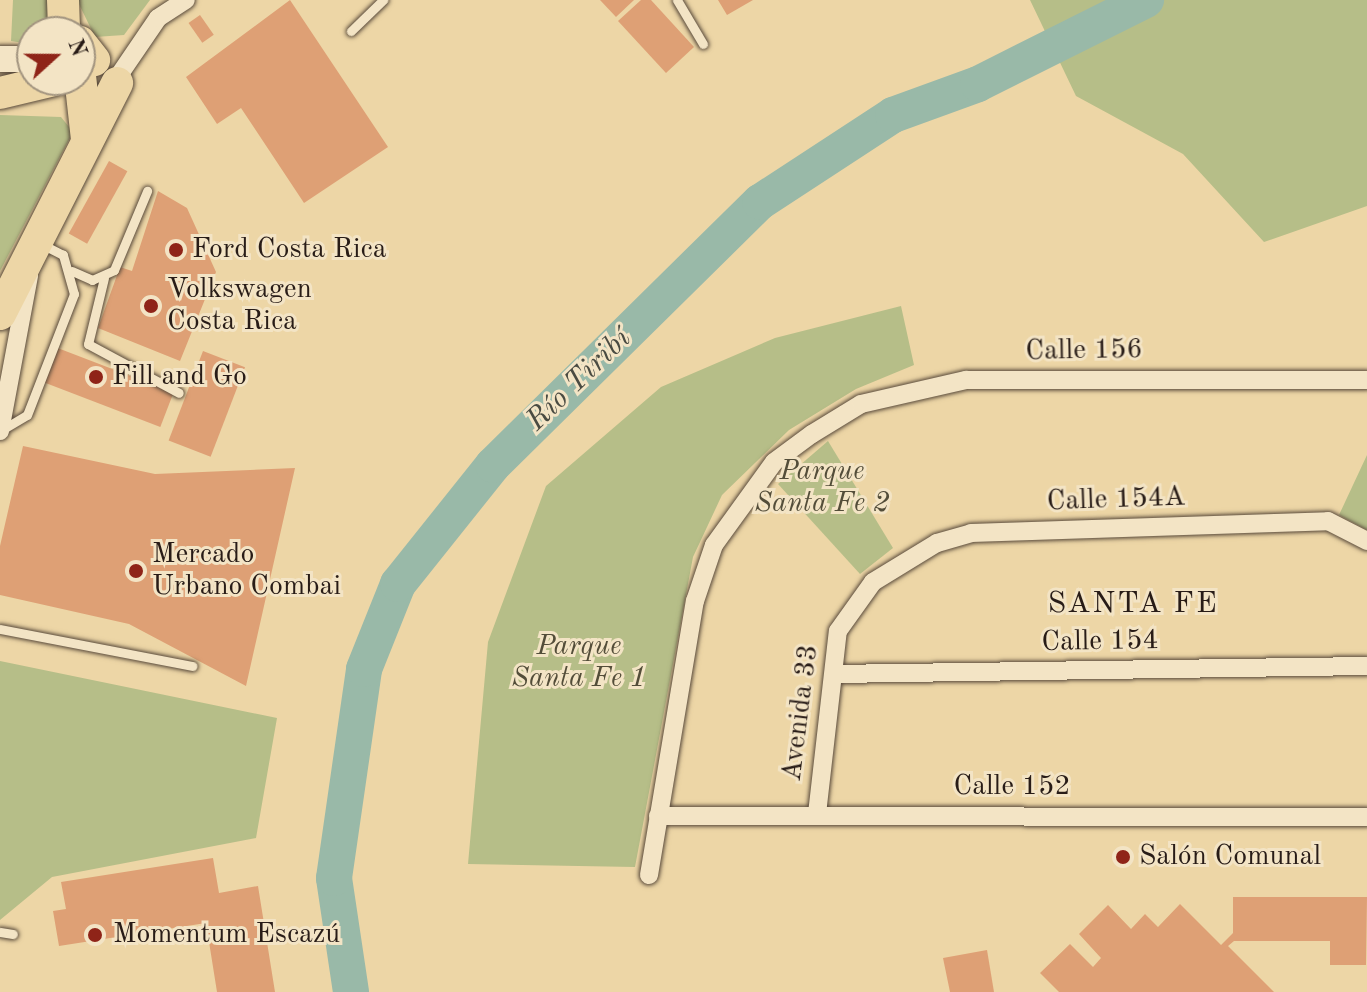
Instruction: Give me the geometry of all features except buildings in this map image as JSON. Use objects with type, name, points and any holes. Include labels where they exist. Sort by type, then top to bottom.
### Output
[{"type":"highway","points":[[0,314],[86,154],[89,96]]},
{"type":"street","points":[[96,67],[136,52],[158,18],[186,0]]},
{"type":"street","points":[[96,67],[136,52]]},
{"type":"street","points":[[0,431],[36,246]]},
{"type":"street","name":"Calle 156","points":[[649,875],[695,601],[714,545],[774,462],[812,434],[861,404],[966,380],[1367,380]]},
{"type":"street","name":"Calle 154A","points":[[873,582],[937,543],[971,533],[1328,521],[1367,541]]},
{"type":"street","name":"Avenida 33","points":[[817,814],[838,631],[873,582]]},
{"type":"street","name":"Calle 154","points":[[834,674],[1367,666]]},
{"type":"street","name":"Calle 152","points":[[658,816],[1367,817]]},
{"type":"lane","points":[[351,31],[383,0]]},
{"type":"lane","points":[[677,0],[703,44]]},
{"type":"lane","points":[[147,191],[104,278],[88,344],[179,393]]},
{"type":"lane","points":[[0,431],[27,415],[74,294],[72,271],[63,255],[36,246]]},
{"type":"lane","points":[[72,271],[104,278]]},
{"type":"lane","points":[[0,629],[192,666]]},
{"type":"lane","points":[[0,932],[13,934]]},
{"type":"green space","points":[[13,0],[48,0],[50,16],[16,16],[16,42],[11,41]]},
{"type":"green space","points":[[77,0],[150,0],[124,35],[96,37],[96,16],[85,16]]},
{"type":"green space","points":[[1030,0],[1367,0],[1367,206],[1264,242],[1183,154],[1076,96]]},
{"type":"green space","points":[[0,115],[61,117],[73,132],[0,271]]},
{"type":"green space","name":"Parque Santa Fe 1","points":[[901,306],[914,365],[856,389],[789,430],[722,495],[693,557],[635,867],[468,864],[488,642],[546,486],[661,387],[775,338]]},
{"type":"green space","name":"Parque Santa Fe 2","points":[[828,441],[893,548],[860,574],[778,484]]},
{"type":"green space","points":[[1367,455],[1367,530],[1339,515]]},
{"type":"green space","points":[[0,661],[277,718],[256,838],[52,877],[0,920]]},
{"type":"waterway","name":"Río Tiribí","points":[[351,992],[334,878],[364,669],[398,584],[493,465],[760,202],[893,115],[978,84],[1146,0]]},
{"type":"place","name":"Ford Costa Rica","points":[[176,250]]},
{"type":"place","name":"Volkswagen Costa Rica","points":[[151,306]]},
{"type":"place","name":"Fill and Go","points":[[96,377]]},
{"type":"place","name":"Mercado Urbano Combai","points":[[136,571]]},
{"type":"place","name":"Salón Comunal","points":[[1123,857]]},
{"type":"place","name":"Momentum Escazú","points":[[95,935]]},
{"type":"district","name":"SANTA FE","points":[[1133,604]]}]
